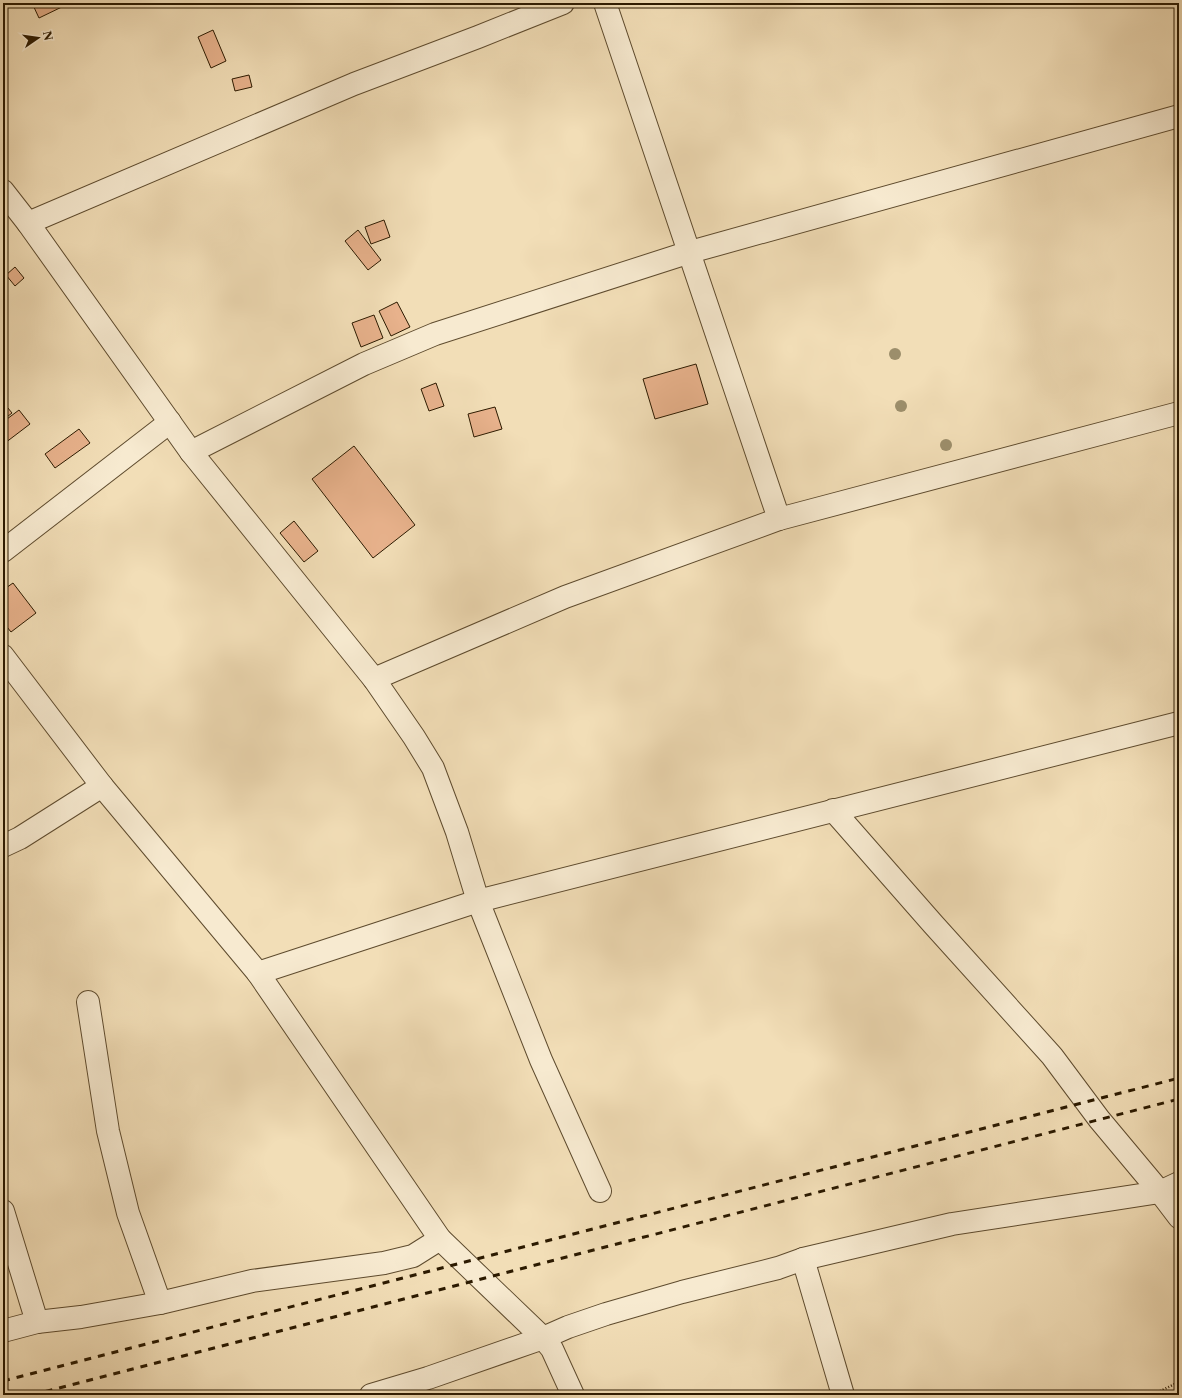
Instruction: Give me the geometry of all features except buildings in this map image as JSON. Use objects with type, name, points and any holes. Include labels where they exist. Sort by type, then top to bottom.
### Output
[{"type":"street","points":[[28,223],[354,84],[563,3]]},
{"type":"street","points":[[605,3],[779,519]]},
{"type":"street","points":[[191,452],[364,364],[435,334],[690,252],[1179,116]]},
{"type":"street","points":[[3,191],[28,223],[191,452],[374,679],[414,737],[433,768],[457,832],[478,901],[541,1060],[600,1191]]},
{"type":"street","points":[[374,679],[565,597],[779,519],[1179,413]]},
{"type":"street","points":[[3,551],[170,422]]},
{"type":"street","points":[[3,656],[102,786],[258,973],[440,1239],[543,1338],[552,1349],[573,1395]]},
{"type":"street","points":[[258,973],[478,901],[1179,723]]},
{"type":"street","points":[[3,846],[20,838],[102,786]]},
{"type":"street","points":[[833,810],[1052,1056],[1099,1119],[1170,1188],[1179,1217]]},
{"type":"street","points":[[88,1002],[108,1132],[128,1213],[160,1304]]},
{"type":"street","points":[[371,1395],[428,1378],[543,1338],[568,1327],[606,1314],[682,1292],[778,1268],[803,1259],[952,1224],[1170,1188]]},
{"type":"street","points":[[3,1211],[37,1322]]},
{"type":"street","points":[[3,1331],[37,1322],[81,1317],[160,1304],[252,1281],[384,1263],[413,1256],[440,1239]]},
{"type":"street","points":[[803,1259],[843,1395]]},
{"type":"path","points":[[1152,1395],[1179,1382]]},
{"type":"railway","points":[[3,1381],[1179,1078]]},
{"type":"railway","points":[[32,1395],[1179,1099]]}]
